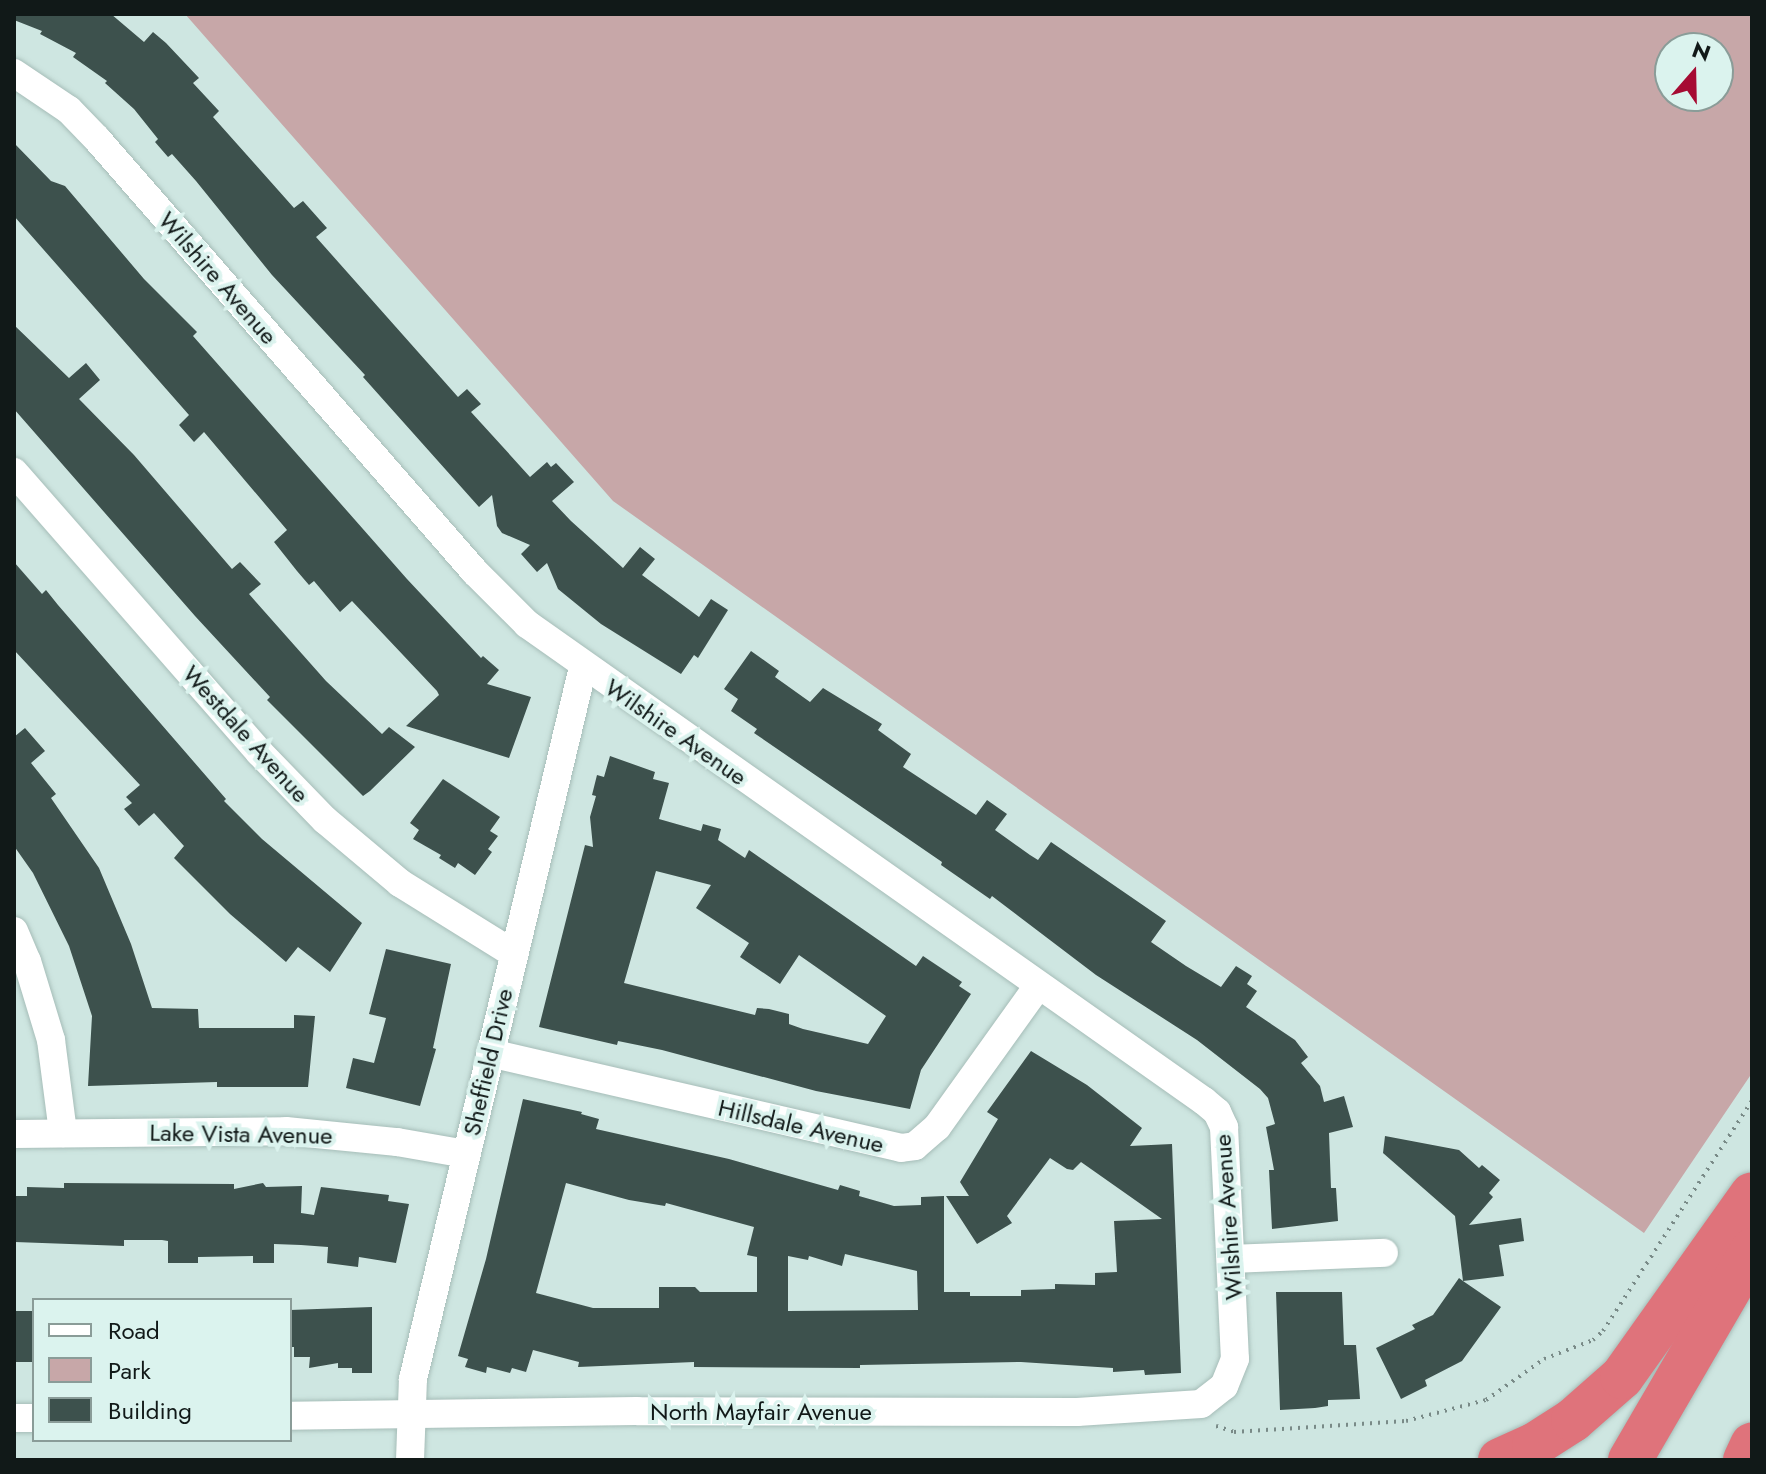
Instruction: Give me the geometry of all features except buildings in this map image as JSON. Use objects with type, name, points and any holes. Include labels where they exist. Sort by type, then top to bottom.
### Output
[{"type":"highway","points":[[1500,1460],[1534,1445],[1573,1420],[1622,1377],[1752,1194]]},
{"type":"highway","points":[[1630,1460],[1752,1250]]},
{"type":"highway","points":[[1745,1460],[1752,1445]]},
{"type":"street","name":"Wilshire Avenue","points":[[14,73],[69,110],[491,590],[527,624],[583,667],[1217,1112],[1227,1143],[1235,1351],[1224,1386],[1201,1404]]},
{"type":"street","name":"Westdale Avenue","points":[[14,472],[259,752],[325,820],[400,883],[514,954]]},
{"type":"street","name":"Sheffield Drive","points":[[410,1460],[414,1371],[583,667]]},
{"type":"street","points":[[14,931],[27,961],[51,1040],[63,1133]]},
{"type":"street","name":"Hillsdale Avenue","points":[[490,1053],[901,1148],[915,1146],[937,1127],[1038,986]]},
{"type":"street","name":"Lake Vista Avenue","points":[[14,1134],[286,1131],[344,1135],[466,1154]]},
{"type":"street","points":[[1232,1259],[1384,1253]]},
{"type":"street","name":"North Mayfair Avenue","points":[[292,1416],[637,1411],[1091,1412],[1201,1404]]},
{"type":"path","points":[[1201,1404],[1212,1424],[1234,1432],[1387,1425],[1486,1400],[1544,1359],[1593,1340],[1603,1331],[1752,1101]]},
{"type":"green space","points":[[185,14],[1752,14],[1752,1073],[1644,1233],[613,501]]}]
